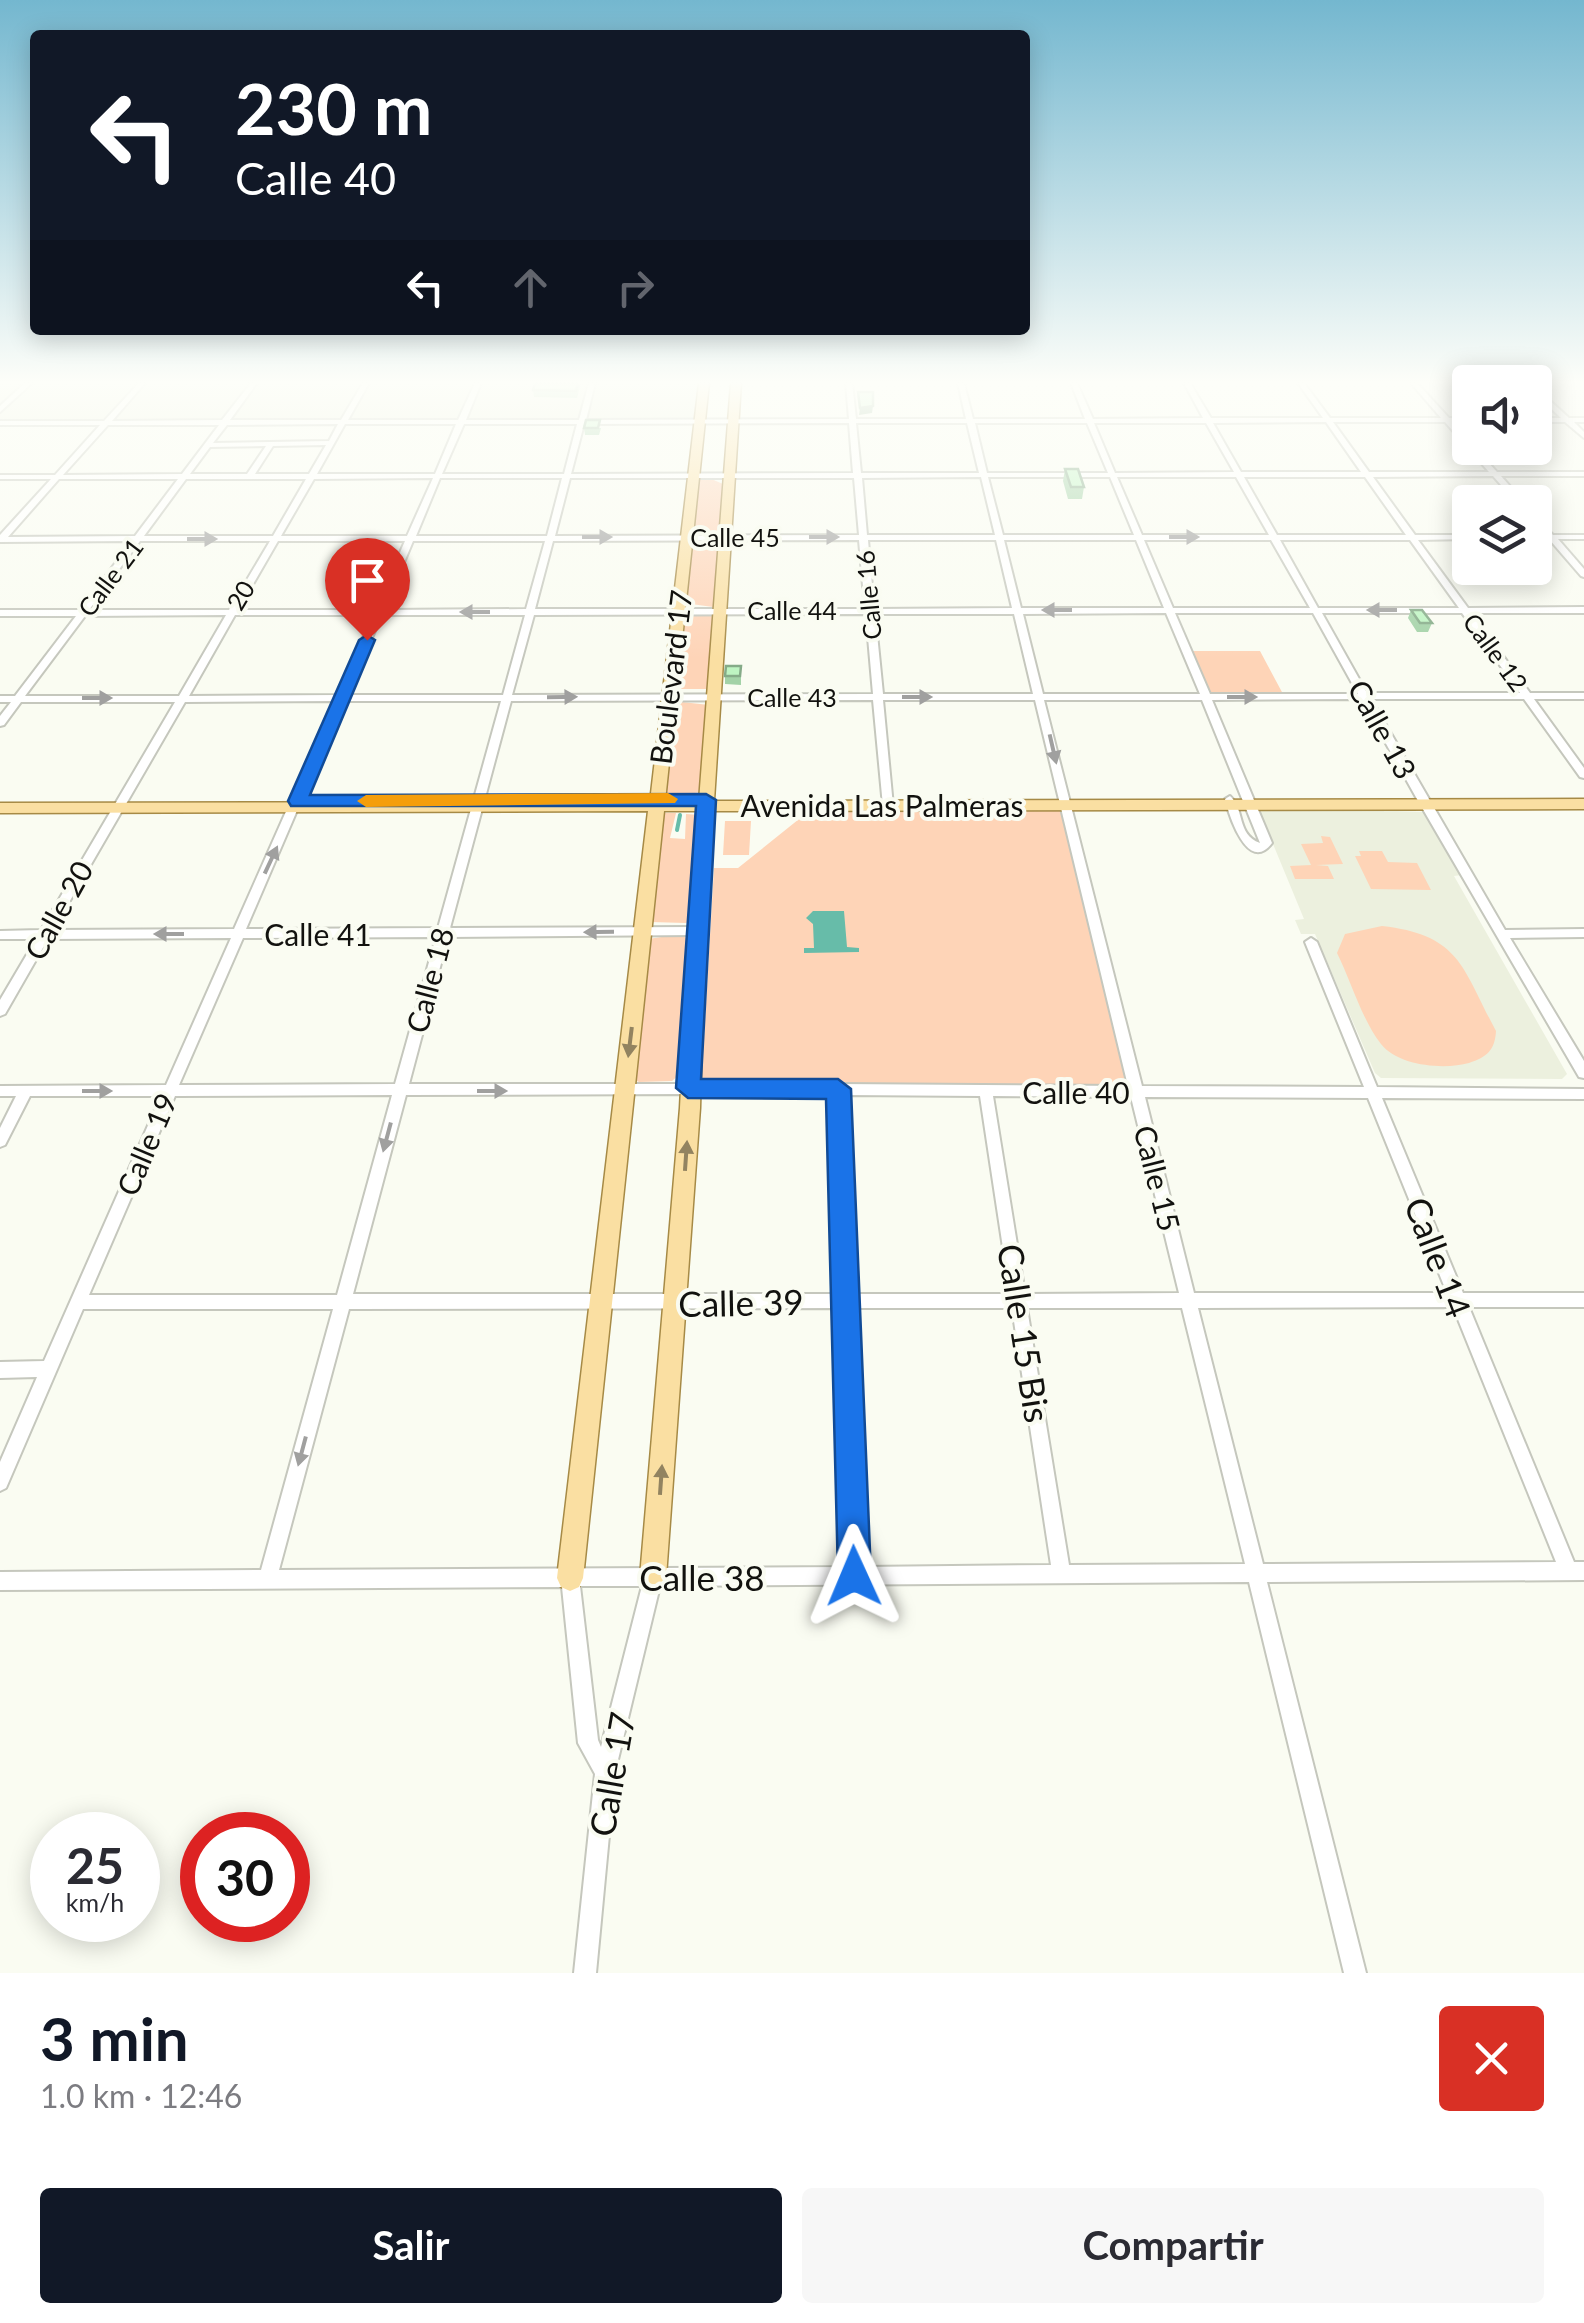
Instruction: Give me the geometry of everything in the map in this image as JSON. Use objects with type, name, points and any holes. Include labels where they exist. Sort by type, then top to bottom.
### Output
[{"type":"main road","name":"Boulevard 17","points":[[570,1578],[694,476]]},
{"type":"main road","name":"Boulevard 17","points":[[654,1577],[731,476]]},
{"type":"main road","name":"Avenida Las Palmeras","points":[[0,805],[1584,802]]},
{"type":"street","points":[[0,477],[976,475]]},
{"type":"street","name":"Calle 15","points":[[985,475],[1355,1973]]},
{"type":"street","points":[[994,475],[1231,475]]},
{"type":"street","name":"Calle 13","points":[[1240,475],[1423,802],[1584,1073]]},
{"type":"street","name":"Calle 12","points":[[1369,475],[1584,776]]},
{"type":"street","points":[[1496,475],[1505,485]]},
{"type":"street","name":"Calle 21","points":[[0,723],[185,476]]},
{"type":"street","name":"20","points":[[118,804],[310,476]]},
{"type":"street","name":"Calle 19","points":[[0,1482],[438,476]]},
{"type":"street","name":"Calle 18","points":[[268,1579],[567,476]]},
{"type":"street","name":"Calle 16","points":[[857,476],[888,803]]},
{"type":"street","points":[[1113,476],[1250,802],[1266,843],[1262,848],[1251,847],[1243,838],[1230,802]]},
{"type":"street","points":[[0,539],[57,477]]},
{"type":"street","name":"Calle 45","points":[[0,539],[1452,537]]},
{"type":"street","points":[[1552,537],[1584,537]]},
{"type":"street","points":[[1552,539],[1584,574]]},
{"type":"street","name":"Calle 44","points":[[0,612],[1584,610]]},
{"type":"street","name":"Calle 43","points":[[0,699],[1584,696]]},
{"type":"street","name":"Calle 20","points":[[0,1011],[118,804]]},
{"type":"street","name":"Calle 41","points":[[0,935],[697,931]]},
{"type":"street","points":[[1504,934],[1584,933]]},
{"type":"street","name":"Calle 14","points":[[1311,942],[1375,1092],[1454,1298],[1577,1571]]},
{"type":"street","name":"Calle 40","points":[[627,1091],[688,1088],[1584,1094]]},
{"type":"street","points":[[838,1089],[854,1576]]},
{"type":"street","points":[[0,1091],[627,1091]]},
{"type":"street","points":[[0,1141],[26,1091]]},
{"type":"street","name":"Calle 15 Bis","points":[[986,1092],[1022,1302],[1061,1574]]},
{"type":"street","name":"Calle 39","points":[[77,1302],[1584,1300]]},
{"type":"street","points":[[0,1370],[48,1370]]},
{"type":"street","name":"Calle 38","points":[[0,1580],[1577,1571]]},
{"type":"street","name":"Calle 17","points":[[584,1973],[605,1772],[654,1577]]},
{"type":"street","points":[[570,1578],[588,1742],[605,1772]]},
{"type":"shaded area","points":[[709,478],[723,484],[722,530],[693,533],[696,481]]},
{"type":"shaded area","points":[[690,542],[720,542],[713,607],[684,603]]},
{"type":"shaded area","points":[[686,614],[714,616],[709,689],[674,689]]},
{"type":"shaded area","points":[[1189,651],[1260,651],[1283,694],[1210,692]]},
{"type":"shaded area","points":[[682,702],[709,705],[703,792],[669,796],[664,791],[673,706]]},
{"type":"shaded area","points":[[814,807],[1061,811],[1130,1084],[701,1089],[714,868],[738,868]]},
{"type":"shaded area","points":[[1259,810],[1425,812],[1462,875],[1454,876],[1567,1074],[1562,1079],[1381,1078],[1375,1073],[1315,934],[1301,934],[1295,920],[1304,919]]},
{"type":"shaded area","points":[[660,813],[676,813],[670,838],[685,839],[686,814],[700,815],[693,918],[686,923],[650,922]]},
{"type":"shaded area","points":[[725,821],[751,821],[749,855],[723,855]]},
{"type":"shaded area","points":[[1321,836],[1330,837],[1343,864],[1316,865],[1328,866],[1334,879],[1295,879],[1290,866],[1311,865],[1301,844],[1323,843]]},
{"type":"shaded area","points":[[1359,851],[1382,851],[1388,862],[1417,863],[1431,890],[1371,889],[1355,856],[1361,856]]},
{"type":"shaded area","points":[[1382,926],[1428,937],[1456,958],[1496,1031],[1492,1048],[1485,1055],[1469,1063],[1435,1066],[1410,1062],[1381,1044],[1362,1012],[1337,953],[1345,934]]},
{"type":"shaded area","points":[[682,934],[691,943],[682,1072],[672,1081],[639,1082],[635,1080],[648,939]]},
{"type":"water","points":[[813,911],[844,911],[847,947],[859,948],[859,952],[804,953],[804,948],[814,948],[813,924],[806,918]]},
{"type":"building","points":[[1067,475],[1080,475],[1084,487],[1071,487]]},
{"type":"building","points":[[1411,610],[1422,610],[1432,623],[1420,623]]},
{"type":"building","points":[[726,666],[741,666],[740,676],[725,676]]},
{"type":"waterway","points":[[677,830],[680,815]]},
{"type":"slow traffic","points":[[366,801],[668,799]]},
{"type":"route","points":[[367,640],[298,801],[706,800],[688,1088],[838,1089],[854,1576]]}]
